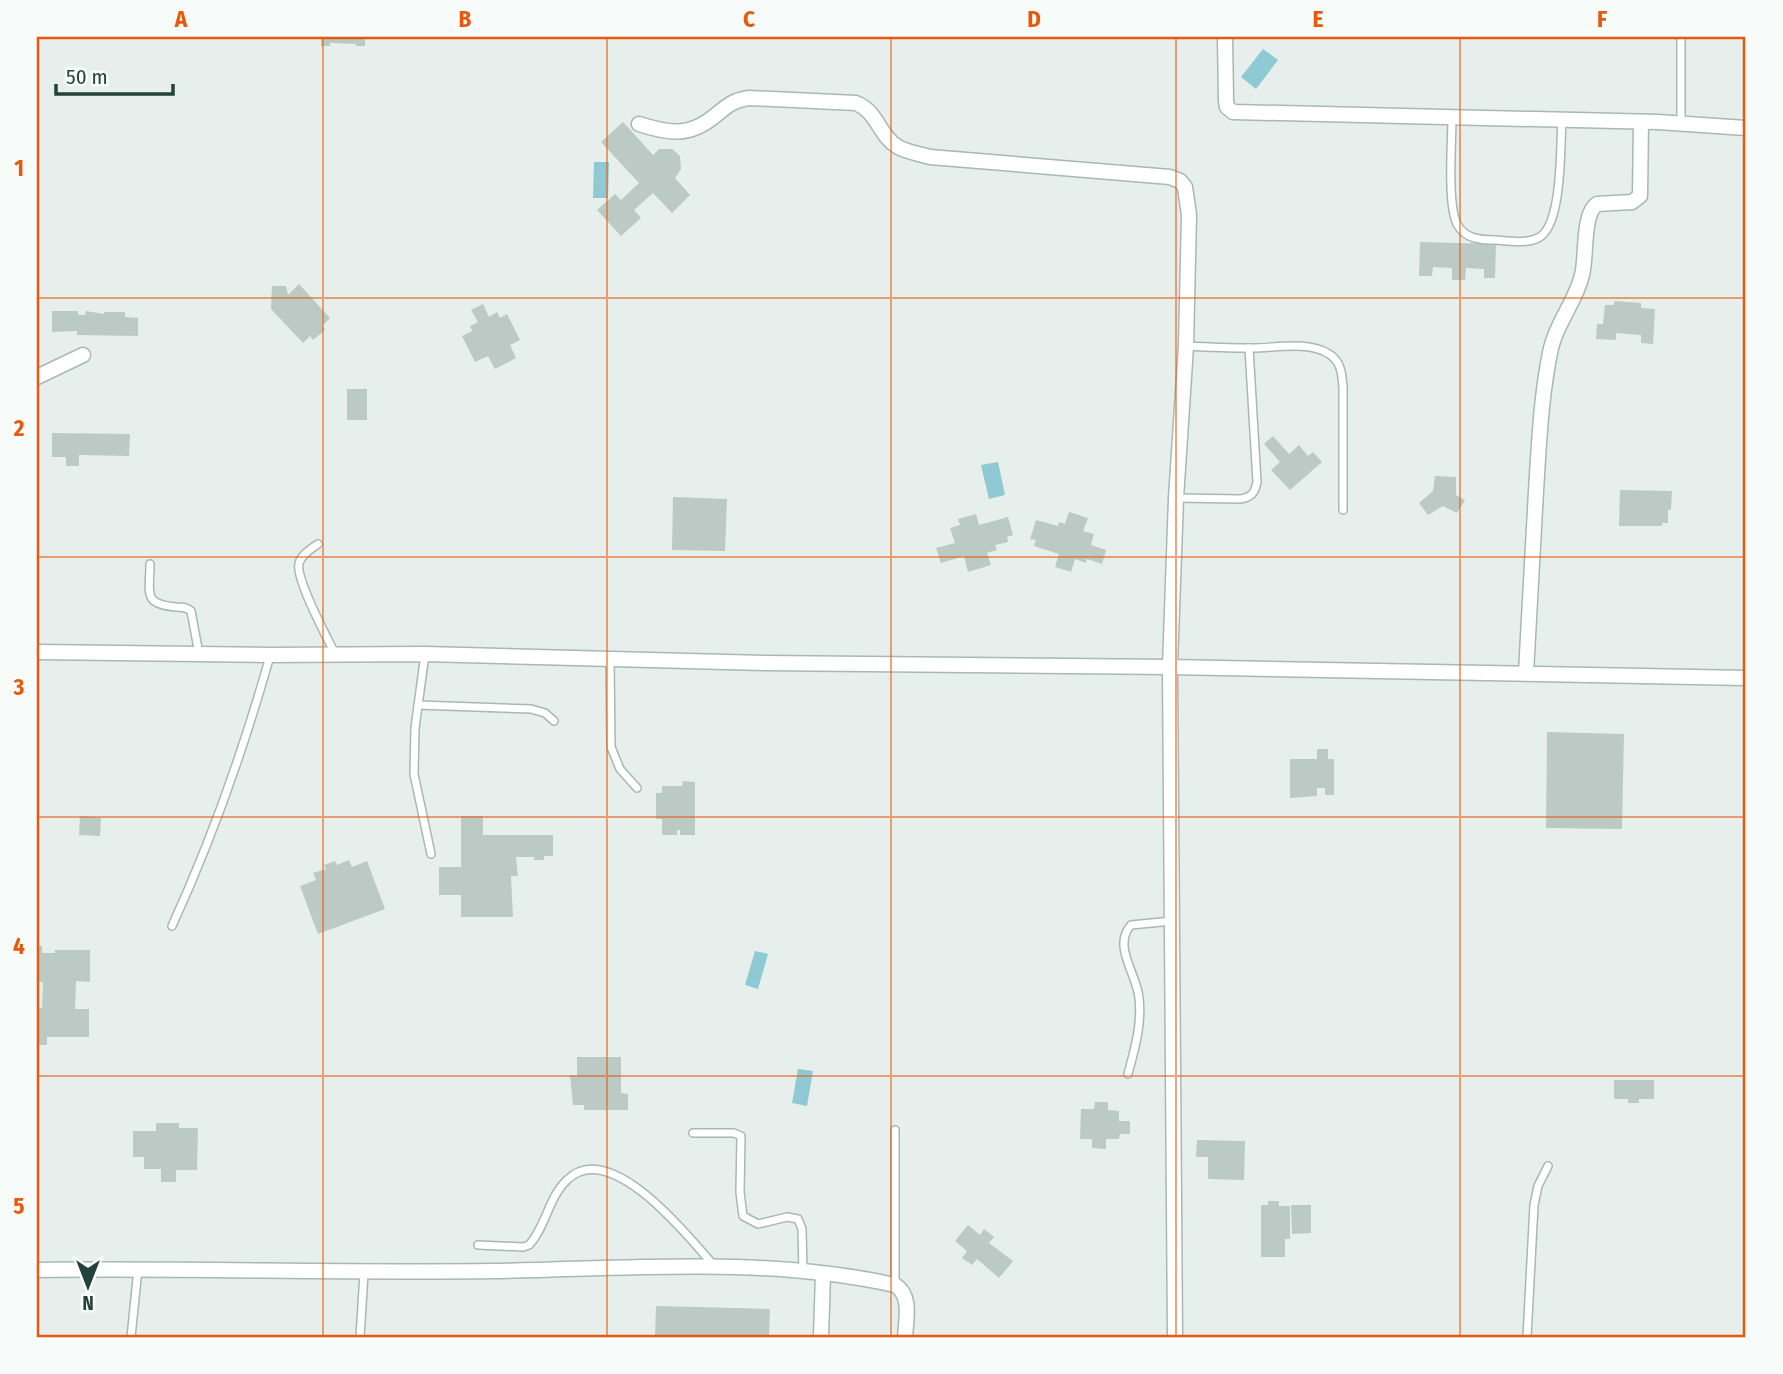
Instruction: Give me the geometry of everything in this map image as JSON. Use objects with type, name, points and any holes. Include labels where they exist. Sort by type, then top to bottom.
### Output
[{"type":"street","points":[[1225,37],[1226,102],[1233,112],[1641,121],[1746,128]]},
{"type":"street","points":[[639,124],[670,132],[692,131],[733,100],[749,97],[856,103],[877,119],[890,141],[899,148],[930,158],[1170,177],[1180,181],[1185,187],[1188,201],[1186,346],[1176,498],[1170,667],[1175,1337]]},
{"type":"street","points":[[1526,673],[1540,435],[1552,347],[1559,326],[1578,291],[1583,271],[1588,217],[1593,206],[1632,202],[1640,196],[1641,121]]},
{"type":"street","points":[[37,377],[83,355]]},
{"type":"street","points":[[37,652],[425,654],[1746,678]]},
{"type":"street","points":[[37,1270],[364,1273],[716,1267],[803,1271],[895,1284],[902,1289],[906,1298],[905,1337]]},
{"type":"street","points":[[821,1337],[823,1274]]},
{"type":"lane","points":[[1681,37],[1681,123]]},
{"type":"lane","points":[[1452,117],[1452,190],[1456,222],[1468,236],[1478,240],[1527,241],[1538,239],[1546,232],[1554,215],[1562,120]]},
{"type":"lane","points":[[1186,346],[1307,347],[1327,352],[1342,369],[1343,510]]},
{"type":"lane","points":[[1176,498],[1241,499],[1247,498],[1256,490],[1249,348]]},
{"type":"lane","points":[[318,544],[302,557],[299,569],[315,613],[336,654]]},
{"type":"lane","points":[[150,564],[152,602],[157,605],[184,607],[191,611],[199,654]]},
{"type":"lane","points":[[425,654],[418,705],[414,774],[431,854]]},
{"type":"lane","points":[[172,926],[210,841],[270,655]]},
{"type":"lane","points":[[610,659],[611,747],[621,769],[637,789]]},
{"type":"lane","points":[[418,705],[531,709],[545,713],[554,721]]},
{"type":"lane","points":[[1129,1074],[1140,1017],[1139,995],[1125,952],[1125,932],[1132,925],[1173,920]]},
{"type":"lane","points":[[895,1130],[895,1284]]},
{"type":"lane","points":[[693,1133],[734,1133],[741,1136],[740,1192],[743,1216],[758,1224],[787,1217],[798,1219],[802,1229],[803,1271]]},
{"type":"lane","points":[[1527,1337],[1534,1205],[1538,1186],[1548,1166]]},
{"type":"lane","points":[[478,1245],[529,1245],[550,1203],[565,1181],[583,1169],[594,1169],[636,1186],[652,1199],[716,1267]]},
{"type":"lane","points":[[131,1337],[138,1269]]},
{"type":"lane","points":[[360,1337],[364,1273]]},
{"type":"water","points":[[1263,49],[1278,60],[1256,89],[1241,77]]},
{"type":"water","points":[[594,162],[609,162],[608,198],[593,198]]},
{"type":"water","points":[[998,462],[1005,495],[989,499],[981,465]]},
{"type":"water","points":[[755,951],[768,954],[758,989],[745,985]]},
{"type":"water","points":[[798,1069],[813,1071],[807,1106],[792,1103]]},
{"type":"building","points":[[321,37],[365,37],[365,46],[330,43],[330,46],[321,46]]},
{"type":"building","points":[[623,122],[653,155],[659,149],[672,149],[680,156],[681,169],[675,178],[690,195],[672,213],[653,193],[634,210],[641,218],[621,236],[597,210],[615,194],[621,200],[639,183],[601,142]]},
{"type":"building","points":[[1420,242],[1496,244],[1495,278],[1484,278],[1484,269],[1466,268],[1465,280],[1452,280],[1452,268],[1433,267],[1432,276],[1419,276]]},
{"type":"building","points":[[299,284],[330,318],[322,326],[325,330],[313,340],[310,336],[303,343],[271,309],[272,286],[286,286],[288,295]]},
{"type":"building","points":[[1614,301],[1641,303],[1641,308],[1655,309],[1653,344],[1641,343],[1641,335],[1616,333],[1616,340],[1596,339],[1597,324],[1603,324],[1605,305],[1614,305]]},
{"type":"building","points":[[483,304],[489,317],[497,312],[500,318],[507,314],[520,340],[510,345],[516,358],[495,369],[488,356],[475,362],[462,336],[472,331],[470,326],[478,322],[471,310]]},
{"type":"building","points":[[52,311],[78,311],[78,315],[85,315],[86,311],[104,314],[125,312],[125,317],[138,318],[138,336],[77,335],[77,331],[52,332]]},
{"type":"building","points":[[347,389],[367,389],[367,420],[347,420]]},
{"type":"building","points":[[52,433],[130,434],[129,456],[79,455],[79,466],[66,466],[66,457],[52,457]]},
{"type":"building","points":[[1273,436],[1289,454],[1299,445],[1308,456],[1313,452],[1322,462],[1290,490],[1271,470],[1280,462],[1264,444]]},
{"type":"building","points":[[1435,476],[1456,477],[1456,495],[1465,500],[1457,513],[1443,506],[1428,515],[1419,503],[1433,491]]},
{"type":"building","points":[[1620,490],[1672,491],[1668,523],[1662,523],[1662,526],[1619,526]]},
{"type":"building","points":[[673,497],[727,499],[725,551],[672,550]]},
{"type":"building","points":[[1069,512],[1088,518],[1083,531],[1094,534],[1091,545],[1106,550],[1102,564],[1087,559],[1086,563],[1075,559],[1071,572],[1055,567],[1059,554],[1034,546],[1036,540],[1030,539],[1036,520],[1058,526],[1059,522],[1065,524]]},
{"type":"building","points":[[976,514],[979,525],[1008,517],[1013,535],[1007,537],[1008,542],[995,545],[997,550],[987,553],[991,565],[968,572],[964,556],[941,563],[936,548],[955,543],[950,528],[960,525],[958,519]]},
{"type":"building","points":[[1547,732],[1624,734],[1622,829],[1546,828]]},
{"type":"building","points":[[1317,749],[1328,749],[1328,759],[1334,759],[1334,795],[1325,795],[1325,788],[1317,788],[1317,796],[1290,798],[1290,759],[1317,759]]},
{"type":"building","points":[[683,781],[695,782],[695,835],[680,835],[680,830],[677,830],[677,835],[662,835],[662,819],[656,819],[656,793],[662,793],[662,786],[682,786]]},
{"type":"building","points":[[80,816],[101,818],[100,836],[79,835]]},
{"type":"building","points":[[461,816],[483,816],[483,835],[553,835],[553,856],[544,856],[544,860],[516,857],[518,876],[511,876],[513,917],[461,917],[461,895],[439,895],[439,867],[461,867]]},
{"type":"building","points":[[349,860],[352,867],[367,861],[385,909],[318,934],[300,886],[316,880],[313,873],[326,869],[324,865],[335,861],[337,865]]},
{"type":"building","points":[[37,946],[42,946],[42,953],[55,953],[55,950],[90,950],[90,982],[76,981],[75,1009],[89,1009],[89,1037],[47,1037],[47,1045],[37,1045],[37,1008],[42,1008],[43,982],[37,982]]},
{"type":"building","points":[[577,1057],[621,1057],[621,1093],[628,1094],[628,1110],[584,1110],[584,1105],[573,1105],[570,1075],[577,1076]]},
{"type":"building","points":[[1614,1080],[1654,1080],[1654,1099],[1639,1099],[1639,1103],[1628,1103],[1628,1099],[1614,1099]]},
{"type":"building","points":[[1095,1102],[1108,1102],[1108,1110],[1119,1111],[1119,1121],[1130,1121],[1130,1134],[1120,1134],[1119,1139],[1106,1139],[1106,1149],[1092,1148],[1092,1139],[1080,1139],[1081,1109],[1094,1109]]},
{"type":"building","points":[[156,1123],[179,1123],[179,1128],[198,1128],[197,1170],[176,1170],[176,1182],[161,1182],[161,1169],[144,1169],[144,1157],[133,1157],[133,1131],[156,1131]]},
{"type":"building","points":[[1197,1140],[1245,1141],[1244,1180],[1208,1179],[1208,1157],[1196,1157]]},
{"type":"building","points":[[1268,1201],[1279,1201],[1279,1206],[1290,1206],[1290,1239],[1285,1239],[1285,1257],[1261,1257],[1261,1205],[1268,1205]]},
{"type":"building","points":[[1291,1205],[1311,1205],[1311,1233],[1292,1234]]},
{"type":"building","points":[[968,1225],[980,1235],[984,1229],[994,1237],[989,1243],[1013,1261],[999,1278],[977,1259],[972,1265],[962,1258],[967,1251],[955,1241]]},
{"type":"building","points":[[656,1306],[770,1309],[769,1337],[655,1337]]}]
